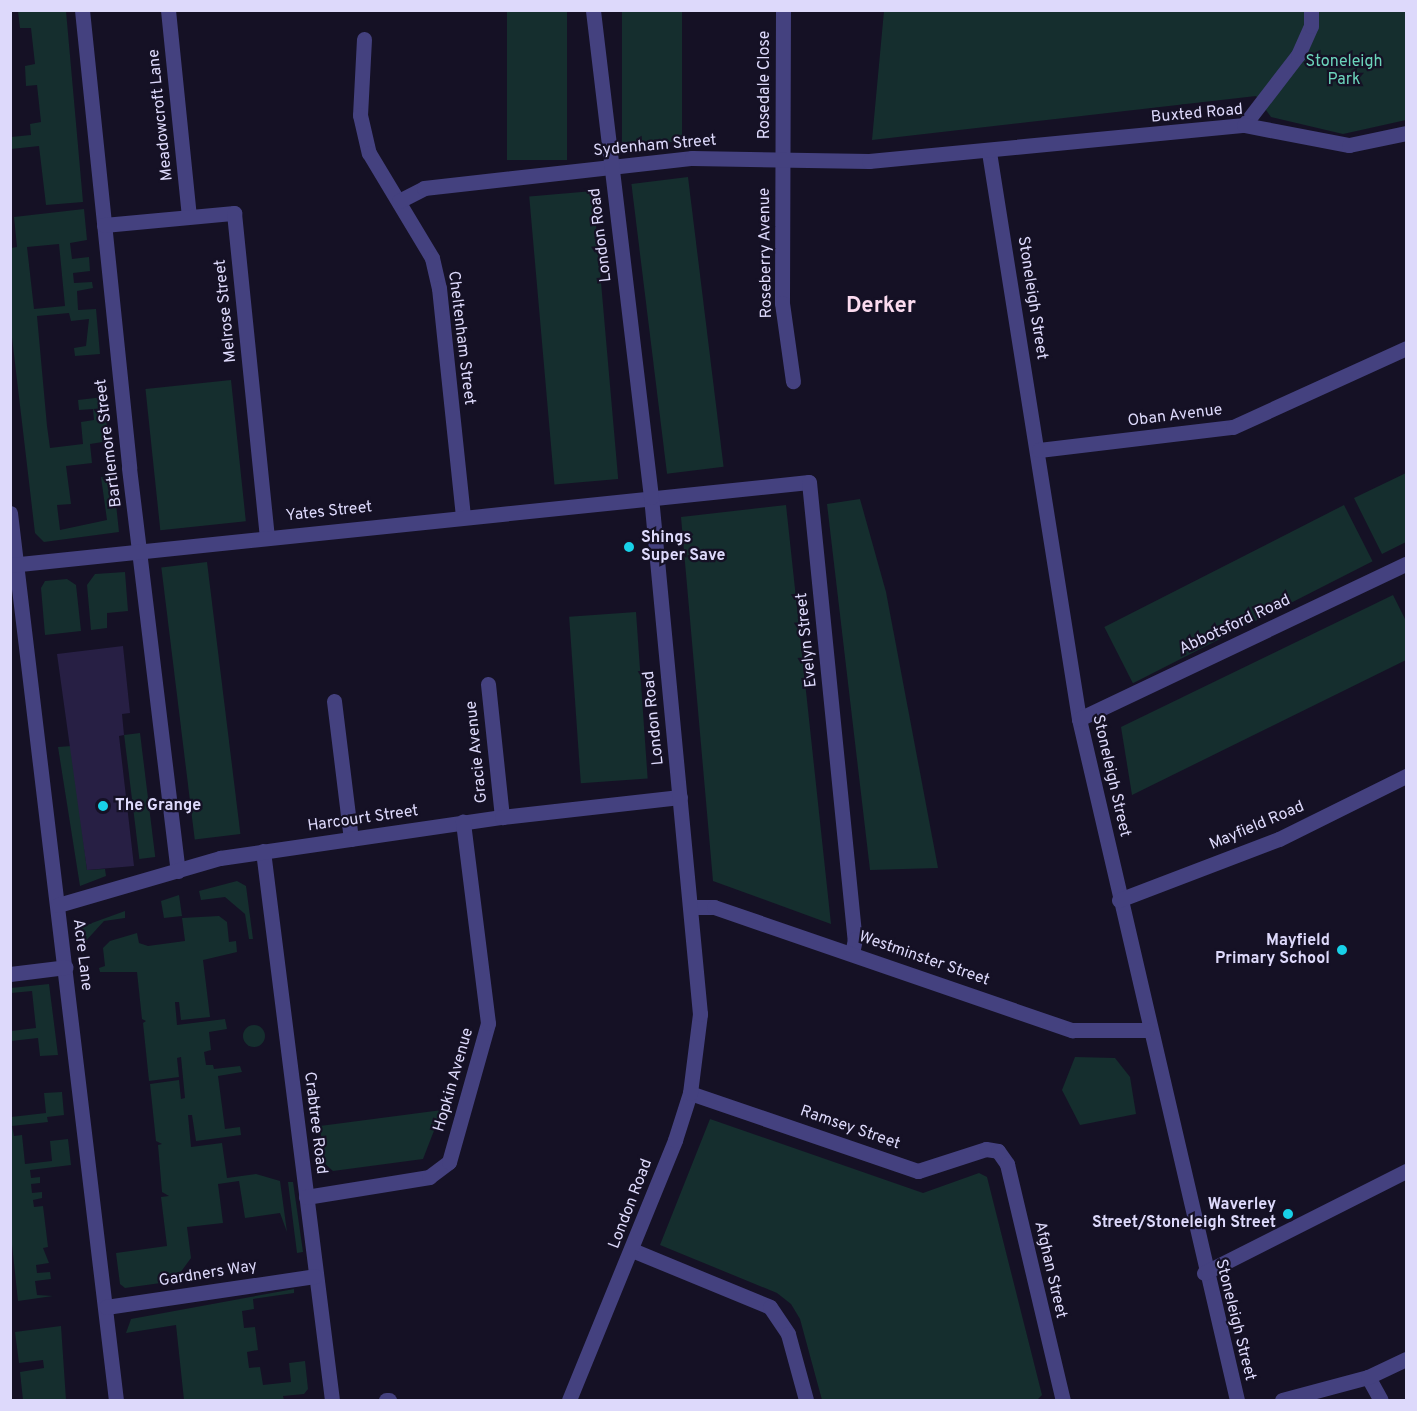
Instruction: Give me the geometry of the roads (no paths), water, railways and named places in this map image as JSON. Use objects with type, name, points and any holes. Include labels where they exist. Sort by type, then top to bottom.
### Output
[{"type":"street","name":"Bartlemore Street","points":[[82,10],[140,551],[178,871]]},
{"type":"street","name":"Meadowcroft Lane","points":[[168,10],[189,216]]},
{"type":"street","name":"London Road","points":[[569,1401],[632,1250],[690,1093],[700,1014],[651,497],[593,10]]},
{"type":"street","name":"Rosedale Close","points":[[783,10],[783,159]]},
{"type":"street","points":[[1244,126],[1298,55],[1311,26],[1311,10]]},
{"type":"street","name":"Cheltenham Street","points":[[364,39],[360,115],[369,153],[432,258],[438,288],[463,516]]},
{"type":"street","name":"Buxted Road","points":[[989,152],[1244,126],[1349,145],[1407,133]]},
{"type":"street","name":"Sydenham Street","points":[[399,201],[424,188],[692,158],[868,161],[989,152]]},
{"type":"street","name":"Stoneleigh Street","points":[[989,152],[1039,450],[1079,720],[1104,813],[1119,900],[1148,1030],[1204,1273],[1237,1401]]},
{"type":"street","name":"Roseberry Avenue","points":[[783,159],[782,303],[794,381]]},
{"type":"street","name":"Melrose Street","points":[[104,225],[234,213],[267,536]]},
{"type":"street","name":"Oban Avenue","points":[[1039,450],[1233,427],[1407,348]]},
{"type":"street","name":"Evelyn Street","points":[[651,497],[809,482],[855,939],[852,953]]},
{"type":"street","name":"Yates Street","points":[[13,565],[267,536],[651,497]]},
{"type":"street","name":"Acre Lane","points":[[10,513],[13,565],[66,967],[116,1401]]},
{"type":"street","name":"Abbotsford Road","points":[[1079,720],[1407,564]]},
{"type":"street","name":"Gracie Avenue","points":[[488,684],[502,817]]},
{"type":"street","points":[[334,701],[351,839]]},
{"type":"street","name":"Mayfield Road","points":[[1119,900],[1279,839],[1407,776]]},
{"type":"street","name":"Harcourt Street","points":[[58,905],[178,871],[263,851],[463,822],[680,797]]},
{"type":"street","name":"Hopkin Avenue","points":[[306,1197],[429,1178],[448,1162],[488,1023],[463,822]]},
{"type":"street","name":"Crabtree Road","points":[[263,851],[332,1401]]},
{"type":"street","name":"Westminster Street","points":[[691,907],[714,907],[1072,1030],[1148,1030]]},
{"type":"street","points":[[10,974],[66,967]]},
{"type":"street","name":"Ramsey Street","points":[[690,1093],[918,1171],[986,1149],[998,1151]]},
{"type":"street","name":"Afghan Street","points":[[998,1151],[1007,1164],[1063,1401]]},
{"type":"street","points":[[1204,1273],[1407,1171]]},
{"type":"street","points":[[632,1250],[770,1307],[788,1334],[806,1401]]},
{"type":"street","name":"Gardners Way","points":[[106,1307],[315,1276]]},
{"type":"street","points":[[1282,1401],[1368,1377],[1407,1359]]},
{"type":"street","points":[[1368,1377],[1381,1401]]},
{"type":"place","name":"Shings Super Save","points":[[629,547]]},
{"type":"place","name":"The Grange","points":[[103,806]]},
{"type":"place","name":"Mayfield Primary School","points":[[1342,950]]},
{"type":"place","name":"Waverley Street/Stoneleigh Street","points":[[1288,1214]]},
{"type":"district","name":"Derker","points":[[881,307]]},
{"type":"park label","name":"Stoneleigh Park","points":[[1344,71]]}]
